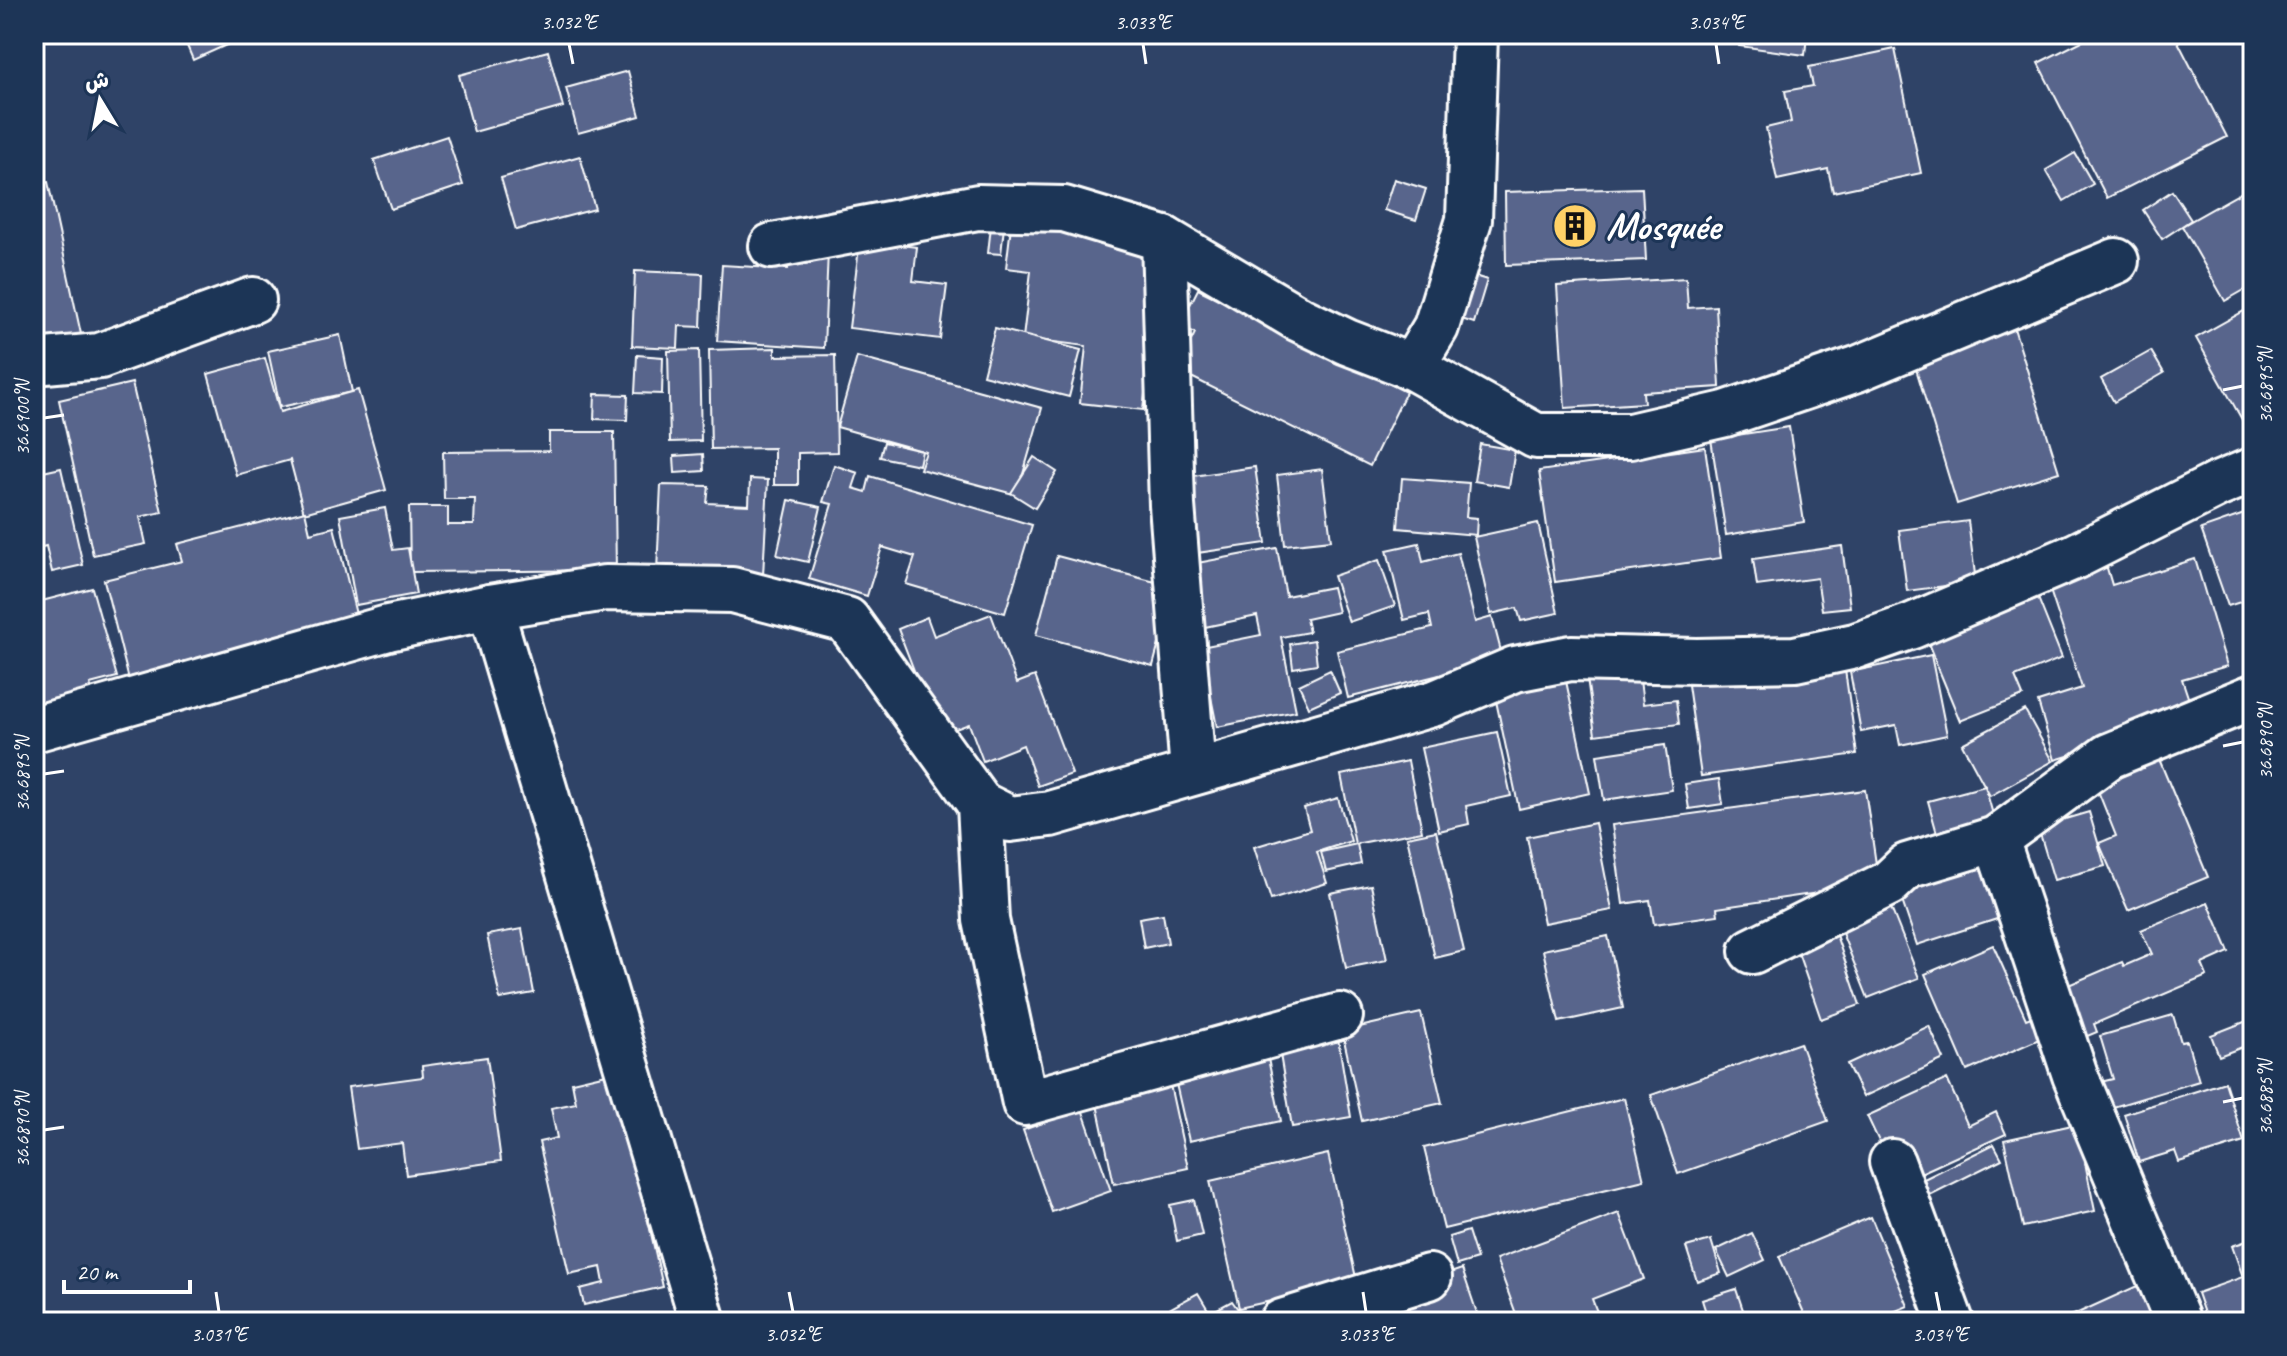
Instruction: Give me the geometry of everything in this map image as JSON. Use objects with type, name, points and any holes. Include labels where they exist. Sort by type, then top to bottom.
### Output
[{"type":"street","points":[[1412,367],[1436,327],[1469,220],[1475,34]]},
{"type":"street","points":[[772,246],[978,207],[1064,209],[1164,239],[1299,319],[1347,342],[1412,367],[1536,436],[1630,436],[1725,414],[1857,369],[2116,261]]},
{"type":"street","points":[[1164,239],[1172,505],[1193,772]]},
{"type":"street","points":[[34,362],[100,356],[253,300]]},
{"type":"street","points":[[34,729],[388,628],[490,607],[605,588],[732,590],[847,620],[980,804],[1010,819],[1050,814],[1435,703],[1515,669],[1543,663],[1571,658],[1697,661],[1795,659],[1855,646],[1912,626],[2076,556],[2253,470]]},
{"type":"street","points":[[490,607],[703,1322]]},
{"type":"street","points":[[1752,951],[1889,883],[1907,866],[1996,839],[2109,756],[2253,697]]},
{"type":"street","points":[[980,804],[986,920],[1025,1103],[1340,1016]]},
{"type":"street","points":[[1996,839],[2075,1075],[2178,1322]]},
{"type":"street","points":[[1892,1162],[1951,1322]]},
{"type":"street","points":[[1282,1322],[1429,1277]]},
{"type":"building","points":[[182,34],[251,34],[193,60]]},
{"type":"building","points":[[1740,34],[1807,34],[1805,55],[1739,46]]},
{"type":"building","points":[[2096,34],[2174,34],[2227,137],[2107,198],[2038,63]]},
{"type":"building","points":[[1895,49],[1921,173],[1833,192],[1828,169],[1777,180],[1766,128],[1791,122],[1785,91],[1813,86],[1809,67]]},
{"type":"building","points":[[548,51],[563,107],[474,132],[459,75]]},
{"type":"building","points":[[628,71],[640,116],[578,133],[566,88]]},
{"type":"building","points":[[447,136],[463,185],[391,209],[374,160]]},
{"type":"building","points":[[2075,153],[2093,184],[2064,201],[2046,170]]},
{"type":"building","points":[[580,156],[595,209],[516,230],[501,178]]},
{"type":"building","points":[[1394,179],[1426,189],[1416,220],[1384,210]]},
{"type":"building","points":[[48,182],[81,334],[34,344],[34,185]]},
{"type":"building","points":[[2253,186],[2253,285],[2225,301],[2182,226]]},
{"type":"building","name":"Mosquée","points":[[1642,188],[1646,260],[1506,265],[1505,192]]},
{"type":"building","points":[[2172,191],[2191,220],[2162,239],[2143,210]]},
{"type":"building","points":[[991,226],[1004,227],[1001,254],[988,253]]},
{"type":"building","points":[[1011,226],[1152,242],[1144,315],[1154,316],[1143,410],[1080,403],[1086,346],[1023,338],[1031,271],[1006,268]]},
{"type":"building","points":[[860,240],[917,247],[913,281],[947,285],[940,339],[849,328]]},
{"type":"building","points":[[789,248],[828,251],[824,348],[717,341],[722,265],[788,269]]},
{"type":"building","points":[[635,271],[703,274],[701,327],[679,326],[678,348],[632,346]]},
{"type":"building","points":[[1468,274],[1487,280],[1474,323],[1455,317]]},
{"type":"building","points":[[1686,278],[1688,308],[1716,306],[1720,387],[1643,392],[1644,403],[1565,408],[1557,286]]},
{"type":"building","points":[[1198,289],[1406,392],[1370,466],[1177,370],[1195,333],[1180,325]]},
{"type":"building","points":[[2253,306],[2253,421],[2245,425],[2196,338]]},
{"type":"building","points":[[995,328],[1081,350],[1069,397],[983,375]]},
{"type":"building","points":[[2014,328],[2059,472],[1957,504],[1913,359]]},
{"type":"building","points":[[340,335],[352,392],[280,407],[268,351]]},
{"type":"building","points":[[775,348],[775,356],[835,355],[837,452],[798,453],[798,485],[774,485],[774,448],[711,449],[709,350]]},
{"type":"building","points":[[699,350],[701,441],[670,442],[668,351]]},
{"type":"building","points":[[2151,351],[2164,373],[2114,402],[2101,379]]},
{"type":"building","points":[[637,355],[663,357],[662,394],[635,393]]},
{"type":"building","points":[[857,357],[1042,408],[1017,495],[920,469],[926,452],[837,427]]},
{"type":"building","points":[[265,358],[280,412],[358,390],[386,490],[304,513],[290,460],[236,475],[208,374]]},
{"type":"building","points":[[132,383],[162,512],[140,517],[146,544],[93,555],[59,400]]},
{"type":"building","points":[[595,394],[628,395],[627,420],[594,419]]},
{"type":"building","points":[[1789,427],[1804,522],[1726,535],[1711,439]]},
{"type":"building","points":[[549,432],[614,432],[616,570],[410,572],[409,507],[448,507],[448,525],[474,525],[475,499],[444,499],[443,452],[549,451]]},
{"type":"building","points":[[884,442],[922,451],[919,465],[880,457]]},
{"type":"building","points":[[1480,444],[1515,450],[1509,487],[1474,481]]},
{"type":"building","points":[[1705,447],[1721,558],[1555,582],[1539,471]]},
{"type":"building","points":[[703,454],[704,471],[675,473],[674,456]]},
{"type":"building","points":[[1034,457],[1057,472],[1035,508],[1011,493]]},
{"type":"building","points":[[834,465],[858,473],[853,488],[866,492],[870,476],[1032,525],[1005,613],[906,584],[915,557],[882,547],[867,596],[809,579],[832,504],[823,502]]},
{"type":"building","points":[[1255,467],[1266,543],[1197,553],[1186,477]]},
{"type":"building","points":[[61,468],[83,565],[52,572],[46,546],[34,549],[34,474]]},
{"type":"building","points":[[1322,469],[1331,540],[1285,545],[1277,475]]},
{"type":"building","points":[[1402,478],[1469,483],[1466,517],[1477,518],[1476,535],[1398,528]]},
{"type":"building","points":[[750,479],[768,480],[763,576],[657,571],[661,485],[709,486],[707,503],[749,505]]},
{"type":"building","points":[[789,500],[821,507],[808,562],[777,555]]},
{"type":"building","points":[[385,508],[393,550],[408,548],[416,594],[356,605],[340,516]]},
{"type":"building","points":[[305,511],[310,533],[334,527],[360,630],[131,688],[104,580],[182,561],[177,544]]},
{"type":"building","points":[[2253,511],[2253,598],[2228,606],[2201,529]]},
{"type":"building","points":[[1968,521],[1976,582],[1907,591],[1899,530]]},
{"type":"building","points":[[1538,523],[1558,613],[1521,621],[1517,608],[1491,614],[1474,537]]},
{"type":"building","points":[[1419,543],[1423,562],[1458,553],[1475,622],[1492,617],[1503,659],[1348,698],[1337,651],[1432,628],[1429,614],[1404,620],[1387,550]]},
{"type":"building","points":[[1842,546],[1850,607],[1822,610],[1817,578],[1757,586],[1753,559]]},
{"type":"building","points":[[1277,548],[1286,596],[1332,587],[1338,612],[1306,619],[1309,632],[1281,637],[1296,711],[1217,727],[1201,647],[1261,635],[1257,616],[1205,627],[1192,564]]},
{"type":"building","points":[[1057,556],[1174,587],[1153,666],[1036,635]]},
{"type":"building","points":[[2104,558],[2112,585],[2195,559],[2227,666],[2182,679],[2190,703],[2159,712],[2163,727],[2055,760],[2038,702],[2082,688],[2045,575]]},
{"type":"building","points":[[1379,560],[1395,606],[1349,622],[1333,576]]},
{"type":"building","points":[[92,588],[117,677],[90,684],[91,689],[34,704],[34,603]]},
{"type":"building","points":[[2038,598],[2062,658],[2015,677],[2023,696],[1960,721],[1927,641]]},
{"type":"building","points":[[991,614],[1017,683],[1035,676],[1072,774],[1038,786],[1023,745],[983,761],[969,724],[939,735],[898,629],[927,617],[934,636]]},
{"type":"building","points":[[1314,640],[1317,664],[1293,668],[1290,644]]},
{"type":"building","points":[[1931,655],[1947,735],[1900,745],[1896,725],[1861,732],[1850,672]]},
{"type":"building","points":[[1844,663],[1857,754],[1701,776],[1688,685]]},
{"type":"building","points":[[1563,667],[1590,793],[1519,809],[1492,682]]},
{"type":"building","points":[[1330,670],[1340,693],[1309,707],[1299,685]]},
{"type":"building","points":[[1639,672],[1643,704],[1676,700],[1679,724],[1595,735],[1587,678]]},
{"type":"building","points":[[2025,710],[2053,761],[1990,796],[1962,744]]},
{"type":"building","points":[[1497,732],[1511,796],[1466,806],[1469,824],[1439,831],[1421,748]]},
{"type":"building","points":[[1665,745],[1672,790],[1604,800],[1597,755]]},
{"type":"building","points":[[2157,754],[2208,877],[2128,910],[2099,843],[2116,836],[2094,781]]},
{"type":"building","points":[[1408,761],[1422,831],[1355,844],[1341,775]]},
{"type":"building","points":[[1719,779],[1723,804],[1689,809],[1685,784]]},
{"type":"building","points":[[1985,786],[1997,829],[1940,844],[1928,801]]},
{"type":"building","points":[[1865,790],[1879,884],[1717,908],[1718,915],[1654,924],[1650,900],[1623,904],[1612,825]]},
{"type":"building","points":[[1338,798],[1351,841],[1317,852],[1327,883],[1271,900],[1254,847],[1310,830],[1304,808]]},
{"type":"building","points":[[2089,812],[2105,866],[2054,880],[2038,827]]},
{"type":"building","points":[[1595,823],[1612,910],[1544,923],[1527,837]]},
{"type":"building","points":[[1436,831],[1464,951],[1435,958],[1407,837]]},
{"type":"building","points":[[1357,844],[1361,864],[1326,872],[1321,852]]},
{"type":"building","points":[[1980,859],[2000,918],[1917,945],[1897,886]]},
{"type":"building","points":[[1371,885],[1387,960],[1346,968],[1330,893]]},
{"type":"building","points":[[1885,893],[1919,978],[1868,998],[1834,913]]},
{"type":"building","points":[[2208,902],[2229,952],[2202,964],[2207,976],[2094,1024],[2097,1032],[2073,1042],[2052,992],[2122,962],[2124,966],[2152,954],[2141,930]]},
{"type":"building","points":[[1163,914],[1168,943],[1144,948],[1139,918]]},
{"type":"building","points":[[1833,926],[1860,1005],[1821,1019],[1794,941]]},
{"type":"building","points":[[522,929],[534,993],[500,999],[487,935]]},
{"type":"building","points":[[1608,936],[1623,1008],[1559,1022],[1543,950]]},
{"type":"building","points":[[1993,945],[2026,1019],[2036,1015],[2046,1036],[1967,1071],[1925,974]]},
{"type":"building","points":[[1421,1013],[1442,1103],[1362,1121],[1342,1031]]},
{"type":"building","points":[[2173,1015],[2181,1042],[2187,1041],[2199,1081],[2100,1111],[2092,1084],[2113,1079],[2100,1036]]},
{"type":"building","points":[[2252,1019],[2253,1043],[2219,1056],[2211,1035]]},
{"type":"building","points":[[1336,1026],[1351,1117],[1292,1127],[1277,1036]]},
{"type":"building","points":[[1929,1026],[1944,1059],[1863,1097],[1847,1064]]},
{"type":"building","points":[[1800,1043],[1828,1121],[1678,1174],[1651,1095]]},
{"type":"building","points":[[1267,1054],[1281,1121],[1189,1141],[1174,1075]]},
{"type":"building","points":[[487,1057],[501,1161],[406,1175],[402,1143],[357,1149],[348,1087],[423,1077],[422,1066]]},
{"type":"building","points":[[615,1072],[663,1287],[584,1305],[580,1289],[604,1283],[601,1267],[569,1274],[539,1142],[557,1138],[551,1108],[576,1103],[572,1082]]},
{"type":"building","points":[[1947,1079],[1968,1126],[1996,1112],[2006,1134],[1914,1176],[1883,1150],[1867,1116]]},
{"type":"building","points":[[1169,1080],[1188,1168],[1114,1184],[1095,1095]]},
{"type":"building","points":[[2225,1082],[2244,1142],[2179,1162],[2175,1151],[2139,1162],[2124,1114]]},
{"type":"building","points":[[1624,1098],[1644,1180],[1444,1229],[1424,1148]]},
{"type":"building","points":[[1082,1109],[1111,1191],[1052,1212],[1023,1130]]},
{"type":"building","points":[[2077,1124],[2095,1211],[2023,1227],[2004,1140]]},
{"type":"building","points":[[1994,1144],[2002,1159],[1926,1197],[1918,1182]]},
{"type":"building","points":[[1328,1154],[1357,1282],[1239,1308],[1210,1181]]},
{"type":"building","points":[[1194,1200],[1202,1235],[1177,1241],[1170,1205]]},
{"type":"building","points":[[1619,1213],[1644,1279],[1592,1299],[1601,1322],[1519,1322],[1496,1259]]},
{"type":"building","points":[[1871,1217],[1908,1306],[1869,1322],[1808,1322],[1779,1256]]},
{"type":"building","points":[[1468,1231],[1477,1259],[1457,1265],[1449,1237]]},
{"type":"building","points":[[1752,1233],[1765,1260],[1729,1277],[1716,1250]]},
{"type":"building","points":[[2253,1239],[2253,1322],[2207,1322],[2197,1293],[2243,1277],[2232,1246]]},
{"type":"building","points":[[1711,1240],[1721,1273],[1697,1281],[1686,1247]]},
{"type":"building","points":[[1462,1269],[1480,1322],[1307,1322]]},
{"type":"building","points":[[2137,1286],[2154,1322],[2058,1322]]},
{"type":"building","points":[[1736,1289],[1747,1322],[1709,1322],[1702,1300]]},
{"type":"building","points":[[1198,1293],[1210,1313],[1232,1301],[1240,1312],[1223,1322],[1177,1322],[1169,1309]]},
{"type":"place","name":"Mosquée","points":[[1575,226]]}]
